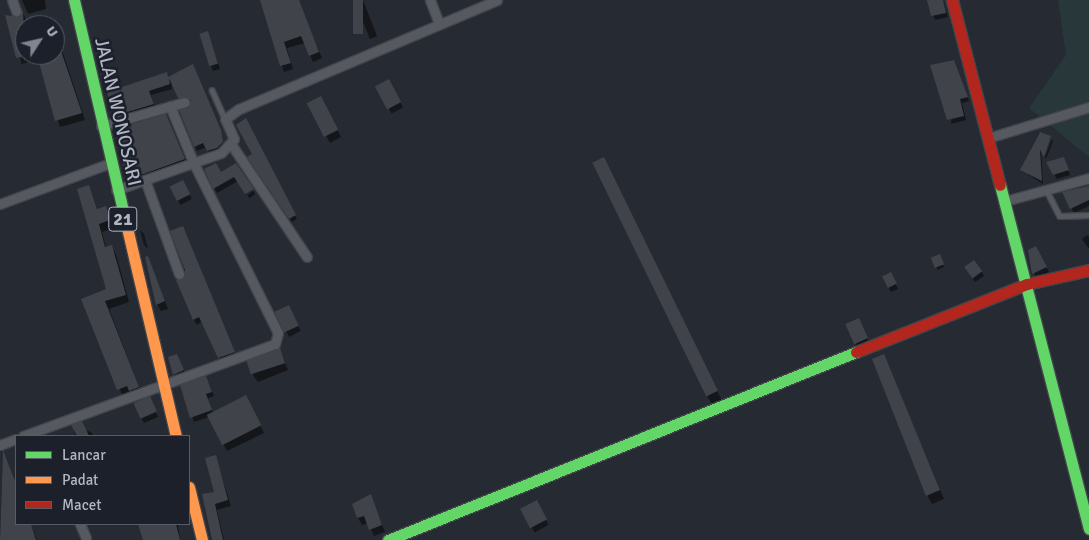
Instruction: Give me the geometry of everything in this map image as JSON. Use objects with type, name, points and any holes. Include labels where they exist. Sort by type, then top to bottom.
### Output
[{"type":"main road","name":"JALAN WONOSARI","points":[[74,0],[101,126],[176,435]]},
{"type":"main road","points":[[952,0],[1089,529]]},
{"type":"main road","points":[[388,540],[1027,284],[1089,270]]},
{"type":"main road","points":[[190,491],[202,540]]},
{"type":"street","points":[[12,0],[16,10]]},
{"type":"street","points":[[430,0],[439,24]]},
{"type":"street","points":[[307,257],[231,144],[233,135],[225,119],[497,0]]},
{"type":"street","points":[[101,126],[185,102]]},
{"type":"street","points":[[28,435],[44,432],[162,384],[271,347],[277,340],[194,164],[170,106]]},
{"type":"street","points":[[988,138],[1089,107]]},
{"type":"street","points":[[116,190],[194,164],[231,144]]},
{"type":"street","points":[[0,204],[110,163]]},
{"type":"street","points":[[1005,201],[1089,178]]},
{"type":"street","points":[[145,180],[180,274]]},
{"type":"street","points":[[0,445],[15,439]]},
{"type":"street","points":[[80,525],[86,538]]},
{"type":"lane","points":[[212,90],[225,119]]},
{"type":"lane","points":[[1046,189],[1060,216],[1089,215]]},
{"type":"shaded area","points":[[1058,0],[1089,0],[1089,157],[1029,108],[1066,55]]},
{"type":"building","points":[[260,0],[299,0],[319,52],[309,56],[301,36],[284,42],[291,63],[280,66]]},
{"type":"building","points":[[353,0],[363,0],[363,34],[353,34]]},
{"type":"building","points":[[927,0],[943,0],[946,13],[931,16]]},
{"type":"building","points":[[5,15],[15,17],[15,54]]},
{"type":"building","points":[[208,31],[218,64],[209,66],[199,34]]},
{"type":"building","points":[[954,60],[968,97],[960,99],[964,116],[947,120],[930,65]]},
{"type":"building","points":[[65,63],[82,113],[55,121],[40,65],[65,65]]},
{"type":"building","points":[[193,64],[221,130],[223,142],[217,148],[207,151],[203,143],[194,147],[179,110],[189,107],[191,100],[178,98],[169,78],[170,84],[149,91],[154,104],[114,116],[107,92],[167,72],[168,77]]},
{"type":"building","points":[[389,79],[401,102],[387,109],[375,87]]},
{"type":"building","points":[[321,96],[338,130],[324,137],[307,103]]},
{"type":"building","points":[[166,114],[185,159],[127,180],[115,129]]},
{"type":"building","points":[[246,118],[296,215],[289,219],[247,157],[252,154],[236,125]]},
{"type":"building","points":[[1040,132],[1051,136],[1044,157],[1040,150],[1042,181],[1020,170]]},
{"type":"building","points":[[604,157],[718,391],[706,396],[592,163]]},
{"type":"building","points":[[1064,157],[1069,170],[1053,175],[1046,162]]},
{"type":"building","points":[[216,163],[221,172],[236,163],[254,189],[245,194],[234,177],[213,189],[204,169]]},
{"type":"building","points":[[183,180],[190,194],[177,201],[170,187]]},
{"type":"building","points":[[89,185],[97,209],[106,206],[110,220],[99,224],[105,247],[112,245],[126,295],[105,301],[139,387],[129,391],[127,386],[117,390],[81,299],[106,289],[77,189]]},
{"type":"building","points":[[1089,186],[1089,200],[1070,209],[1062,192]]},
{"type":"building","points":[[183,226],[235,352],[218,358],[199,317],[193,320],[176,280],[183,278],[185,270],[170,231]]},
{"type":"building","points":[[1036,246],[1047,267],[1032,274],[1028,250]]},
{"type":"building","points":[[940,254],[944,264],[935,268],[931,258]]},
{"type":"building","points":[[148,256],[165,301],[156,305],[145,257]]},
{"type":"building","points":[[974,260],[982,271],[973,278],[964,267]]},
{"type":"building","points":[[891,272],[897,284],[888,288],[882,277]]},
{"type":"building","points":[[289,305],[299,326],[284,333],[274,312]]},
{"type":"building","points":[[859,318],[868,338],[854,344],[845,324]]},
{"type":"building","points":[[280,348],[285,363],[251,374],[246,359]]},
{"type":"building","points":[[177,354],[184,370],[173,375],[168,357]]},
{"type":"building","points":[[884,354],[940,490],[926,496],[872,359]]},
{"type":"building","points":[[206,376],[212,392],[206,394],[212,410],[190,418],[180,385]]},
{"type":"building","points":[[246,395],[261,425],[222,445],[207,415]]},
{"type":"building","points":[[150,396],[157,412],[140,419],[134,403]]},
{"type":"building","points":[[82,421],[89,435],[76,435],[71,425]]},
{"type":"building","points":[[3,450],[15,481],[15,525],[31,525],[36,540],[0,540]]},
{"type":"building","points":[[216,455],[228,500],[215,504],[223,540],[212,540],[202,494],[214,492],[205,458]]},
{"type":"building","points":[[371,494],[382,525],[369,530],[364,516],[357,518],[352,504]]},
{"type":"building","points":[[537,500],[547,520],[530,528],[520,509]]},
{"type":"building","points":[[138,525],[176,525],[180,540],[143,540]]},
{"type":"traffic: fast","points":[[74,0],[125,219]]},
{"type":"traffic: fast","points":[[1000,185],[1089,529]]},
{"type":"traffic: fast","points":[[388,540],[856,352]]},
{"type":"traffic: slow","points":[[125,219],[176,435]]},
{"type":"traffic: slow","points":[[190,491],[202,540]]},
{"type":"traffic: jam","points":[[952,0],[1000,185]]},
{"type":"traffic: jam","points":[[856,352],[1027,284],[1089,270]]}]
